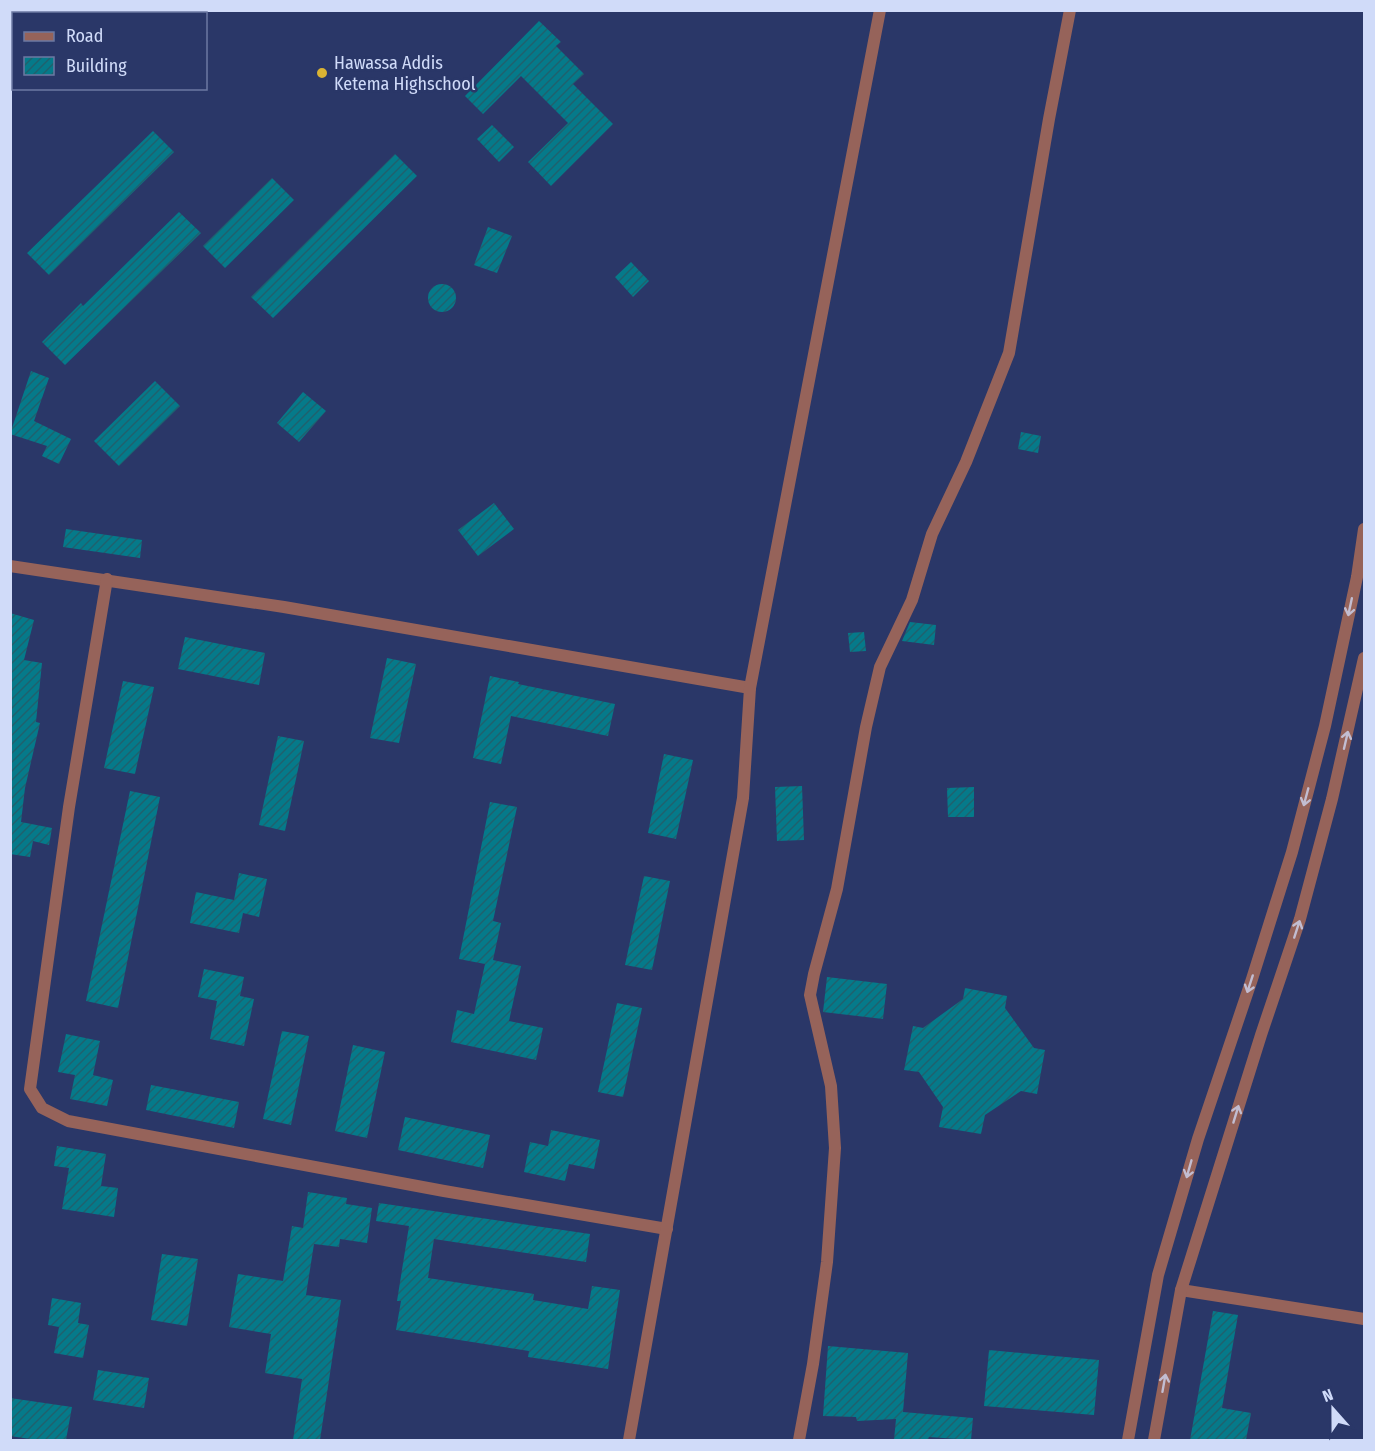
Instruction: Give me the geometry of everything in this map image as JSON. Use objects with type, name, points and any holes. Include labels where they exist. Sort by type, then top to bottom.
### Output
[{"type":"street","points":[[629,1440],[743,798],[750,688],[880,10]]},
{"type":"street","points":[[800,1440],[827,1262],[835,1148],[831,1086],[810,995],[837,889],[866,728],[880,668],[912,600],[932,534],[966,462],[1009,353],[1070,10]]},
{"type":"street","points":[[1128,1440],[1158,1275],[1198,1139],[1292,852],[1325,726],[1365,529]]},
{"type":"street","points":[[10,566],[284,607],[750,688]]},
{"type":"street","points":[[106,579],[69,807],[30,1089],[42,1108],[68,1121],[432,1189],[667,1229]]},
{"type":"street","points":[[1154,1440],[1181,1290],[1300,919],[1332,799],[1365,658]]},
{"type":"street","points":[[1181,1290],[1365,1319]]},
{"type":"building","points":[[539,21],[561,42],[556,46],[584,74],[573,84],[613,124],[551,186],[528,162],[568,123],[521,76],[483,114],[465,96]]},
{"type":"building","points":[[492,125],[514,147],[499,162],[477,139]]},
{"type":"building","points":[[153,131],[174,152],[49,275],[27,253]]},
{"type":"building","points":[[395,154],[417,176],[273,318],[251,297]]},
{"type":"building","points":[[272,178],[294,200],[225,268],[203,246]]},
{"type":"building","points":[[179,212],[201,233],[65,365],[42,342],[81,303],[83,306]]},
{"type":"building","points":[[488,227],[512,236],[497,273],[474,265]]},
{"type":"building","points":[[631,262],[649,281],[633,297],[615,277]]},
{"type":"building","points":[[442,284],[452,288],[456,298],[452,308],[442,312],[432,308],[428,298],[432,288]]},
{"type":"building","points":[[31,371],[49,378],[34,421],[71,439],[59,464],[42,456],[47,446],[10,434]]},
{"type":"building","points":[[155,381],[180,406],[119,466],[94,441]]},
{"type":"building","points":[[303,392],[326,411],[299,442],[277,423]]},
{"type":"building","points":[[1021,432],[1041,436],[1038,453],[1018,449]]},
{"type":"building","points":[[494,503],[514,529],[478,556],[458,530]]},
{"type":"building","points":[[66,529],[142,540],[140,558],[63,547]]},
{"type":"building","points":[[10,613],[34,620],[24,660],[42,663],[36,722],[40,723],[25,788],[21,822],[52,828],[49,845],[33,841],[30,857],[10,854]]},
{"type":"building","points":[[910,622],[936,625],[934,645],[902,641]]},
{"type":"building","points":[[864,632],[866,651],[850,652],[848,633]]},
{"type":"building","points":[[185,637],[265,653],[259,685],[178,669]]},
{"type":"building","points":[[387,658],[416,664],[399,743],[370,738]]},
{"type":"building","points":[[490,676],[615,704],[608,736],[511,716],[501,764],[473,758]]},
{"type":"building","points":[[123,681],[154,687],[135,774],[104,768]]},
{"type":"building","points":[[278,736],[304,741],[285,831],[259,825]]},
{"type":"building","points":[[664,754],[693,760],[676,839],[648,833]]},
{"type":"building","points":[[802,786],[804,840],[777,841],[775,787]]},
{"type":"building","points":[[974,787],[974,817],[948,817],[947,788]]},
{"type":"building","points":[[130,791],[160,797],[118,1008],[86,1001]]},
{"type":"building","points":[[490,802],[517,807],[493,921],[501,923],[493,960],[521,966],[509,1021],[543,1028],[536,1060],[451,1042],[457,1010],[474,1014],[485,964],[459,959]]},
{"type":"building","points":[[239,873],[267,879],[259,917],[243,913],[239,933],[190,923],[196,892],[234,900]]},
{"type":"building","points":[[644,876],[670,881],[652,970],[625,965]]},
{"type":"building","points":[[204,969],[244,977],[240,996],[254,999],[244,1046],[210,1039],[217,1001],[198,997]]},
{"type":"building","points":[[827,977],[887,984],[883,1019],[823,1012]]},
{"type":"building","points":[[965,988],[1007,996],[1005,1008],[1034,1048],[1045,1050],[1037,1094],[1021,1091],[985,1115],[981,1134],[939,1127],[943,1107],[919,1072],[904,1070],[913,1026],[923,1028],[963,999]]},
{"type":"building","points":[[617,1003],[642,1008],[623,1097],[598,1092]]},
{"type":"building","points":[[282,1031],[309,1036],[291,1125],[263,1119]]},
{"type":"building","points":[[66,1034],[100,1041],[93,1075],[113,1080],[107,1106],[70,1099],[75,1075],[58,1072]]},
{"type":"building","points":[[353,1045],[385,1052],[367,1138],[335,1131]]},
{"type":"building","points":[[151,1085],[239,1102],[234,1128],[146,1110]]},
{"type":"building","points":[[405,1117],[490,1135],[483,1168],[398,1150]]},
{"type":"building","points":[[551,1130],[600,1140],[594,1169],[569,1164],[565,1181],[524,1172],[530,1142],[548,1146]]},
{"type":"building","points":[[57,1146],[106,1154],[101,1186],[118,1188],[114,1217],[62,1209],[69,1168],[54,1166]]},
{"type":"building","points":[[308,1192],[347,1198],[346,1204],[372,1208],[367,1243],[340,1239],[339,1247],[314,1244],[306,1295],[341,1300],[320,1440],[293,1440],[302,1379],[265,1373],[271,1334],[229,1327],[238,1274],[283,1281],[292,1226],[303,1228]]},
{"type":"building","points":[[379,1203],[590,1234],[586,1262],[434,1239],[428,1278],[534,1294],[533,1300],[588,1309],[592,1286],[620,1290],[608,1369],[528,1357],[529,1351],[396,1330],[401,1301],[397,1301],[409,1226],[376,1221]]},
{"type":"building","points":[[162,1254],[198,1259],[187,1326],[151,1320]]},
{"type":"building","points":[[52,1298],[81,1303],[78,1323],[89,1325],[83,1358],[54,1353],[59,1327],[48,1325]]},
{"type":"building","points":[[1213,1311],[1238,1315],[1222,1408],[1251,1413],[1246,1440],[1190,1440]]},
{"type":"building","points":[[828,1346],[908,1353],[903,1412],[973,1418],[971,1440],[929,1437],[928,1440],[894,1440],[896,1419],[857,1421],[856,1417],[823,1416]]},
{"type":"building","points":[[989,1350],[1099,1360],[1094,1415],[984,1406]]},
{"type":"building","points":[[98,1370],[149,1378],[144,1408],[93,1400]]},
{"type":"building","points":[[10,1398],[72,1407],[66,1440],[37,1440],[10,1436]]},
{"type":"place","name":"Hawassa Addis Ketema Highschool","points":[[322,73]]}]
